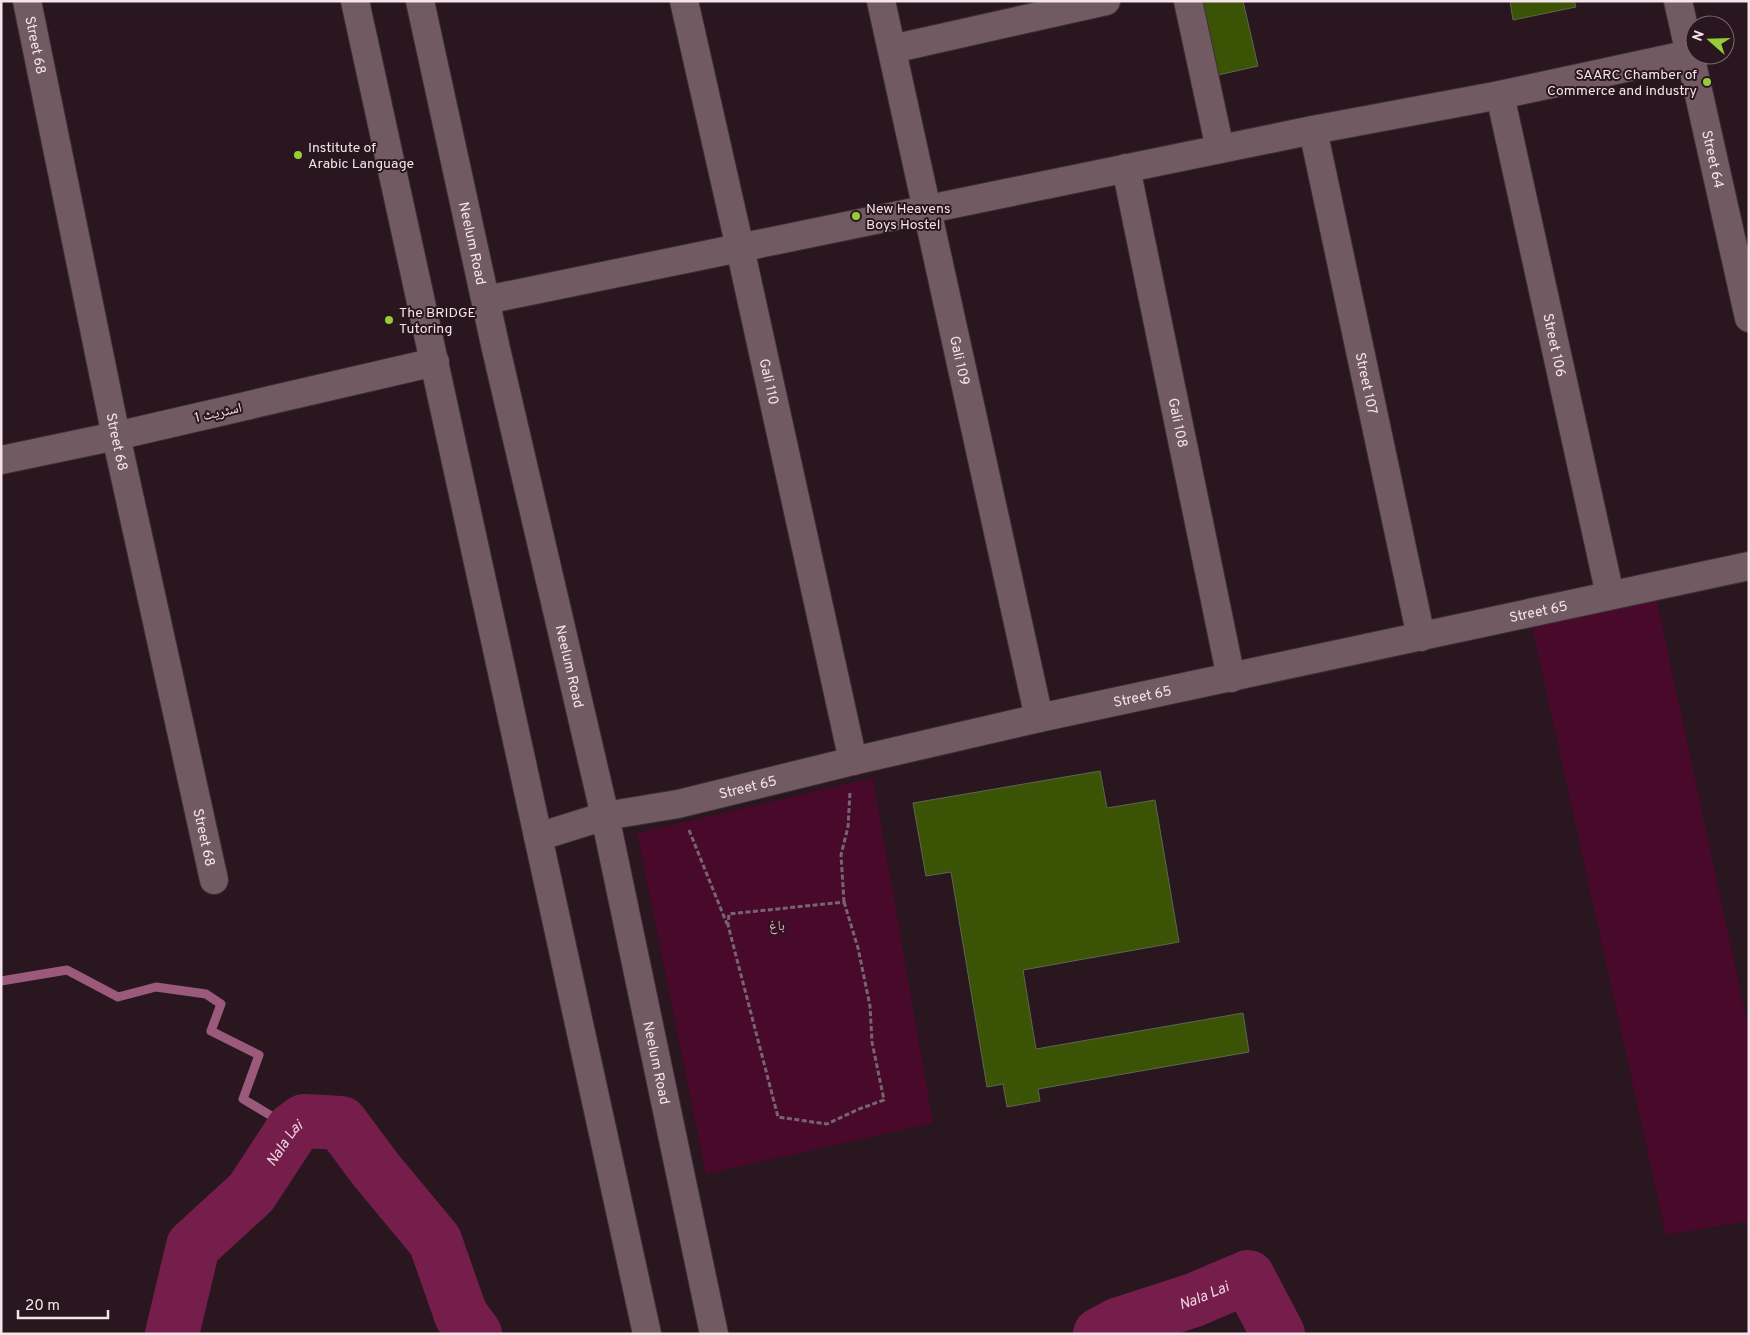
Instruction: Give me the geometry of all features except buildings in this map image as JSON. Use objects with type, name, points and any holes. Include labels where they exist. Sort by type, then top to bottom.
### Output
[{"type":"street","name":"Street 68","points":[[27,1],[116,436],[214,880]]},
{"type":"street","points":[[355,1],[647,1334]]},
{"type":"street","name":"Neelum Road","points":[[420,1],[496,349],[604,816],[714,1333]]},
{"type":"street","name":"Gali 110","points":[[684,1],[853,761]]},
{"type":"street","name":"Gali 109","points":[[882,1],[1039,718]]},
{"type":"street","points":[[892,49],[1106,1]]},
{"type":"street","points":[[1188,1],[1220,149]]},
{"type":"street","name":"Street 64","points":[[1678,1],[1685,32]]},
{"type":"street","points":[[486,300],[1313,130],[1500,95],[1685,55]]},
{"type":"street","name":"Street 64","points":[[1692,65],[1747,305]]},
{"type":"street","name":"Street 106","points":[[1500,95],[1610,595]]},
{"type":"street","name":"Street 107","points":[[1313,130],[1421,636]]},
{"type":"street","name":"Gali 108","points":[[1126,168],[1231,678]]},
{"type":"street","name":"اسٹریٹ 1","points":[[1,460],[116,436],[435,362]]},
{"type":"street","name":"Street 65","points":[[538,837],[604,816],[678,804],[1039,718],[1749,566]]},
{"type":"path","points":[[678,804],[728,925],[778,1117],[827,1124],[884,1100],[872,1042],[870,1006],[858,948],[844,902],[841,856],[848,827],[853,761]]},
{"type":"path","points":[[728,925],[729,914],[844,902]]},
{"type":"green space","points":[[1655,592],[1749,1031],[1749,1221],[1666,1235],[1531,623]]},
{"type":"green space","name":"باغ","points":[[873,778],[933,1123],[706,1174],[637,833]]},
{"type":"waterway","points":[[1,981],[67,970],[118,997],[156,987],[206,994],[221,1004],[211,1031],[259,1055],[243,1099],[293,1129]]},
{"type":"waterway","name":"Nala Lai","points":[[172,1334],[193,1246],[251,1193],[293,1129],[304,1121],[341,1123],[376,1170],[435,1241],[461,1315],[475,1334]]},
{"type":"waterway","name":"Nala Lai","points":[[1100,1334],[1117,1325],[1194,1300],[1248,1277],[1278,1334]]},
{"type":"place","name":"SAARC Chamber of Commerce and industry","points":[[1707,82]]},
{"type":"place","name":"Institute of Arabic Language","points":[[298,155]]},
{"type":"place","name":"New Heavens Boys Hostel","points":[[856,216]]},
{"type":"place","name":"The BRIDGE Tutoring","points":[[389,320]]}]
